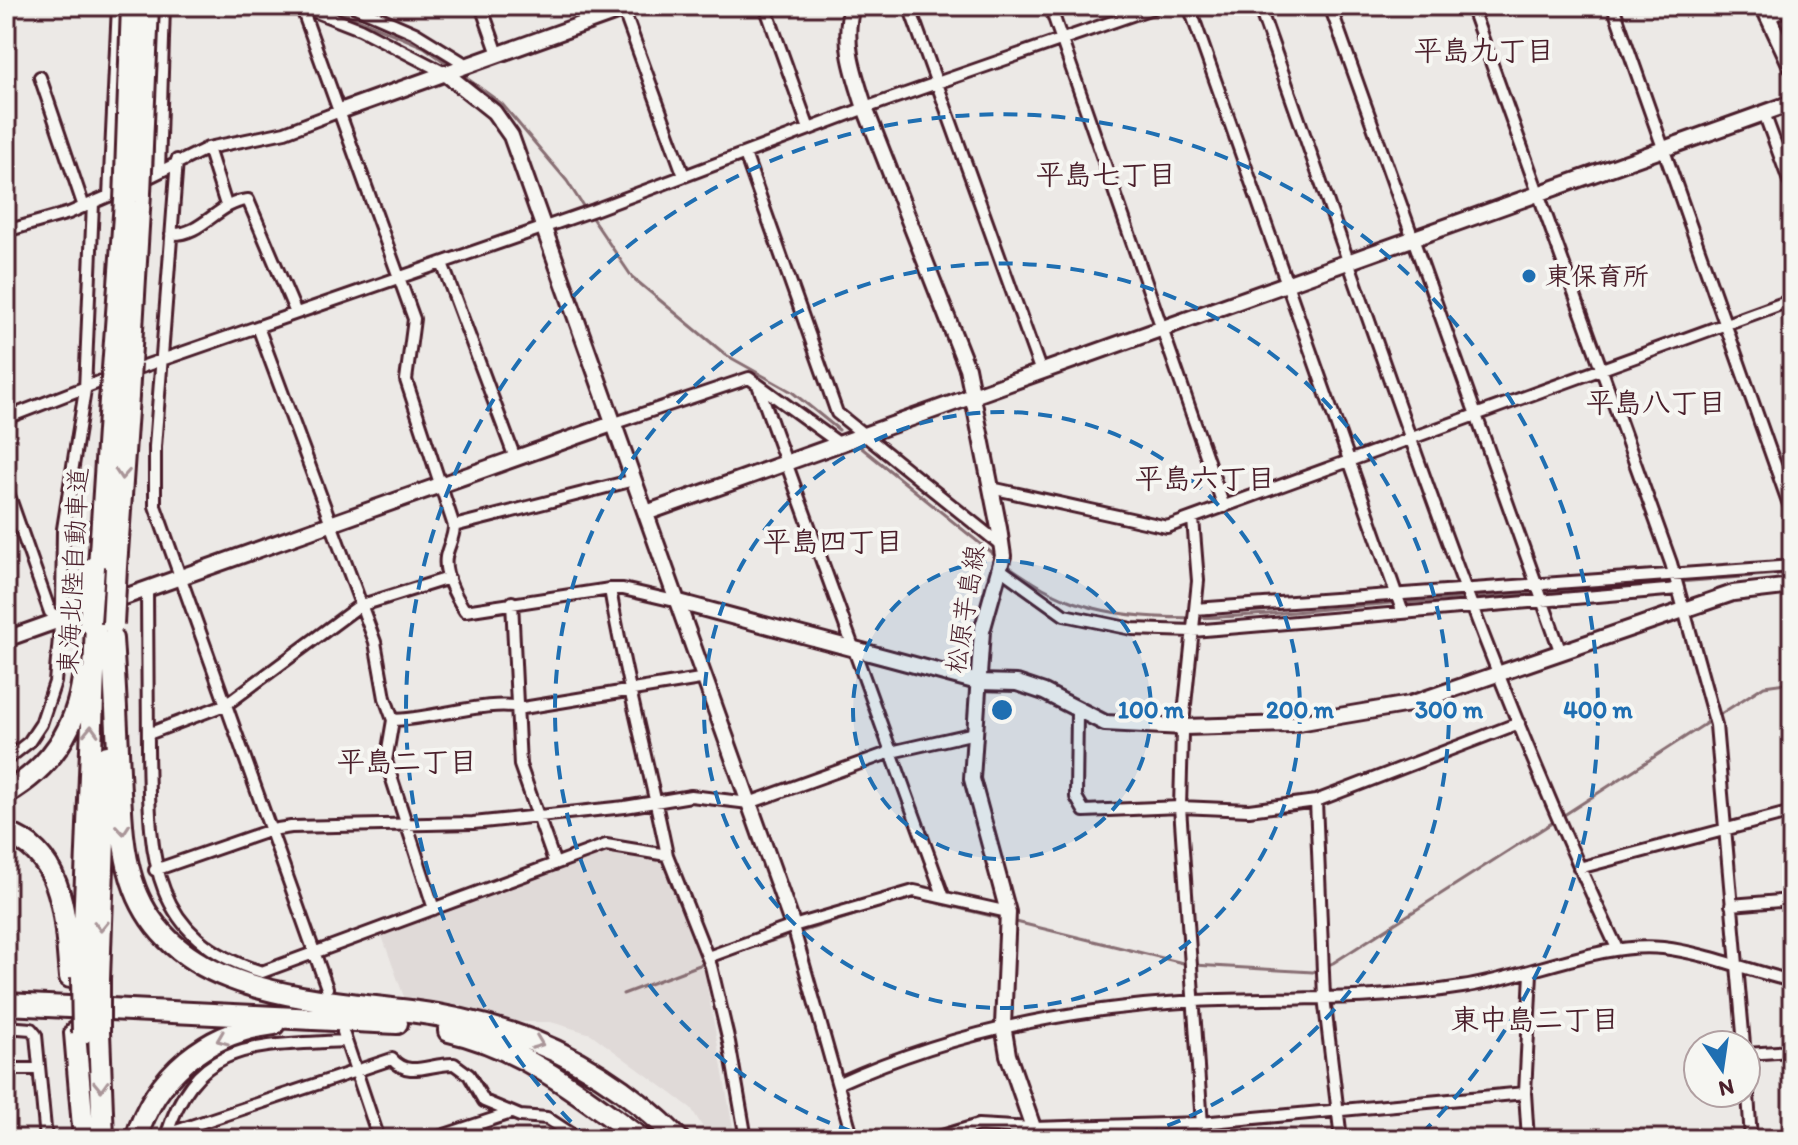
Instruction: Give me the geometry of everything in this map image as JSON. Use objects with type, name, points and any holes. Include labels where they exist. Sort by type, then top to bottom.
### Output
[{"type":"highway","name":"東海北陸自動車道","points":[[103,567],[122,366],[132,6]]},
{"type":"highway","name":"東海北陸自動車道","points":[[125,197],[148,6]]},
{"type":"highway","name":"東海北陸自動車道","points":[[103,1139],[85,1033],[84,977],[103,627],[105,464],[119,398]]},
{"type":"highway","points":[[6,793],[43,767],[70,729],[103,627]]},
{"type":"highway","points":[[103,627],[126,860],[137,893],[152,921],[182,952],[241,982],[461,1034],[506,1050],[561,1081],[641,1139]]},
{"type":"highway","points":[[6,833],[31,845],[51,870],[84,977],[85,1139]]},
{"type":"highway","points":[[6,993],[382,1014],[478,1024],[556,1051],[629,1099],[678,1139]]},
{"type":"highway","points":[[6,1004],[382,1014]]},
{"type":"highway","points":[[145,1139],[149,1105],[176,1069],[210,1043],[266,1025],[382,1014]]},
{"type":"street","points":[[118,6],[125,197]]},
{"type":"street","points":[[159,171],[164,6]]},
{"type":"street","points":[[301,6],[455,69]]},
{"type":"street","points":[[301,6],[414,319],[406,380],[454,526],[445,558],[449,578],[465,611],[512,602],[623,589],[978,682],[1017,683],[1044,692],[1105,723],[1184,727],[1307,722],[1410,704],[1742,591],[1792,586]]},
{"type":"street","points":[[353,6],[415,33],[455,69],[511,136],[794,931],[853,1139]]},
{"type":"street","points":[[481,6],[498,54]]},
{"type":"street","points":[[765,6],[809,129]]},
{"type":"street","name":"松原芋島線","points":[[852,6],[848,47],[865,108],[975,395],[991,488],[1001,559],[982,631],[974,792],[1008,918],[1003,1025],[1008,1055],[1035,1134]]},
{"type":"street","points":[[909,6],[1041,372]]},
{"type":"street","points":[[1050,6],[1224,507]]},
{"type":"street","points":[[6,418],[85,390],[103,379],[587,212],[865,108],[1158,6]]},
{"type":"street","points":[[1189,6],[1352,460],[1399,604]]},
{"type":"street","points":[[1259,6],[1411,439],[1499,675],[1556,818],[1617,948]]},
{"type":"street","points":[[1330,6],[1561,653]]},
{"type":"street","points":[[1471,6],[1677,583],[1713,711],[1742,1029]]},
{"type":"street","points":[[1613,6],[1792,513]]},
{"type":"street","points":[[1786,6],[1765,11],[1792,68]]},
{"type":"street","points":[[6,231],[88,205],[125,197],[177,160],[208,148],[285,132],[626,7],[684,176]]},
{"type":"street","points":[[6,760],[29,742],[50,704],[61,620],[63,529],[85,390],[88,205],[40,77]]},
{"type":"street","points":[[646,513],[1792,103]]},
{"type":"street","points":[[1764,113],[1792,189]]},
{"type":"street","points":[[208,148],[226,205]]},
{"type":"street","points":[[745,154],[837,413],[865,434],[1064,615],[1132,629],[1194,619],[1540,593]]},
{"type":"street","points":[[177,160],[161,361],[155,506],[327,988]]},
{"type":"street","points":[[171,234],[188,235],[231,201],[248,200],[296,313]]},
{"type":"street","points":[[442,263],[515,458]]},
{"type":"street","points":[[991,488],[1167,527],[1792,300]]},
{"type":"street","points":[[258,327],[359,606],[375,642],[385,698],[393,720],[386,761],[404,825],[434,909]]},
{"type":"street","points":[[6,639],[749,378],[840,444]]},
{"type":"street","points":[[758,385],[943,895]]},
{"type":"street","points":[[454,526],[634,480]]},
{"type":"street","points":[[6,487],[50,612],[61,620]]},
{"type":"street","points":[[1193,519],[1198,581],[1180,807],[1203,1139]]},
{"type":"street","points":[[1194,619],[1677,583],[1792,566]]},
{"type":"street","points":[[148,734],[227,704],[359,606],[449,578]]},
{"type":"street","points":[[610,589],[629,691],[667,855],[710,961],[729,1042],[746,1139]]},
{"type":"street","points":[[147,590],[151,849],[155,870],[184,925],[233,960],[262,972],[606,845],[667,855]]},
{"type":"street","points":[[512,602],[520,765],[555,864]]},
{"type":"street","points":[[393,720],[420,720],[477,708],[515,705],[523,708],[706,678]]},
{"type":"street","points":[[1077,711],[1076,797],[1084,811],[1180,807],[1249,810],[1316,801],[1519,723]]},
{"type":"street","points":[[155,870],[271,830],[538,817],[691,796],[749,803],[891,752],[975,733]]},
{"type":"street","points":[[1316,801],[1324,997],[1341,1139]]},
{"type":"street","points":[[1579,868],[1792,812]]},
{"type":"street","points":[[710,961],[914,891],[943,895],[1008,918]]},
{"type":"street","points":[[1731,905],[1792,900]]},
{"type":"street","points":[[839,1083],[898,1056],[1003,1025],[1193,1001],[1461,988],[1531,973],[1617,948],[1662,948],[1792,981]]},
{"type":"street","points":[[1528,1139],[1525,1093],[1531,973]]},
{"type":"street","points":[[6,1027],[31,1029],[36,1035],[46,1139]]},
{"type":"street","points":[[167,1136],[184,1090],[215,1062],[256,1048],[344,1037],[379,1139]]},
{"type":"street","points":[[1762,1053],[1792,1051]]},
{"type":"street","points":[[167,1136],[392,1059],[399,1068],[409,1070],[454,1064],[469,1075],[484,1101],[511,1113],[547,1118],[579,1139]]},
{"type":"street","points":[[6,1069],[39,1069]]},
{"type":"street","points":[[932,1139],[978,1125],[1035,1134],[1201,1123],[1525,1093]]},
{"type":"street","points":[[1749,1109],[1751,1139]]},
{"type":"street","points":[[432,1139],[511,1113]]},
{"type":"shaded area","points":[[605,852],[663,861],[705,975],[735,1139],[710,1139],[691,1108],[591,1034],[551,1022],[514,1022],[404,997],[382,936]]},
{"type":"waterway","points":[[327,6],[424,47],[449,65]]},
{"type":"waterway","points":[[461,74],[502,104],[567,181],[585,209]]},
{"type":"waterway","points":[[590,215],[632,277],[726,355],[792,392],[839,430]]},
{"type":"waterway","points":[[858,445],[998,558]]},
{"type":"waterway","points":[[1007,565],[1043,588],[1073,602],[1117,613],[1155,617],[1237,616],[1395,603]]},
{"type":"waterway","points":[[1542,593],[1792,573]]},
{"type":"waterway","points":[[1403,603],[1535,593]]},
{"type":"waterway","points":[[1561,817],[1764,686],[1792,682]]},
{"type":"waterway","points":[[1194,965],[1313,972],[1333,963],[1555,821]]},
{"type":"waterway","points":[[724,956],[912,897],[1004,919]]},
{"type":"waterway","points":[[1012,921],[1187,964]]},
{"type":"waterway","points":[[623,994],[705,963]]},
{"type":"place","name":"東保育所","points":[[1529,276]]},
{"type":"district","name":"平島九丁目","points":[[1484,50]]},
{"type":"district","name":"平島七丁目","points":[[1106,174]]},
{"type":"district","name":"平島八丁目","points":[[1656,402]]},
{"type":"district","name":"平島六丁目","points":[[1205,478]]},
{"type":"district","name":"平島四丁目","points":[[833,541]]},
{"type":"district","name":"平島二丁目","points":[[407,761]]},
{"type":"district","name":"東中島二丁目","points":[[1535,1019]]}]
